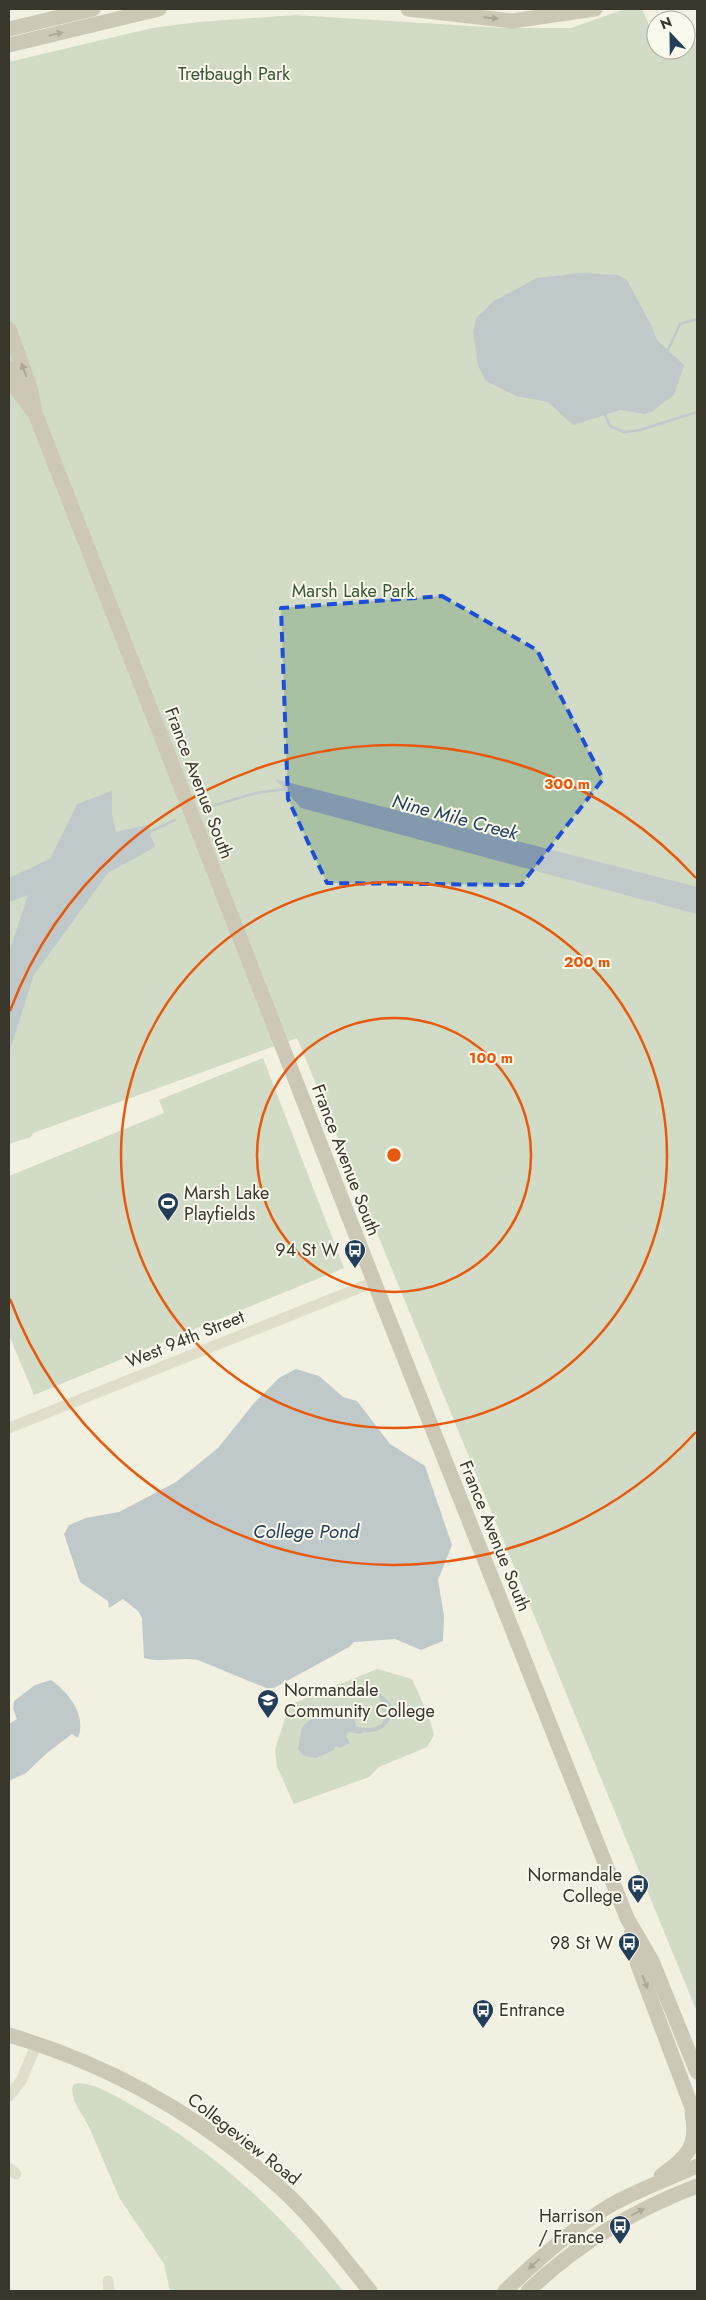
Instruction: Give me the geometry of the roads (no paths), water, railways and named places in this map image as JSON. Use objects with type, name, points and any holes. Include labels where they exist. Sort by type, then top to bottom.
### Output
[{"type":"main road","points":[[9,29],[93,9]]},
{"type":"main road","points":[[9,45],[159,9]]},
{"type":"main road","points":[[408,9],[512,21],[550,12],[595,9]]},
{"type":"main road","name":"France Avenue South","points":[[9,329],[30,387],[35,413],[374,1282],[627,1918],[652,1961],[697,2072]]},
{"type":"main road","name":"France Avenue South","points":[[9,368],[18,391],[35,413]]},
{"type":"main road","name":"France Avenue South","points":[[627,1918],[638,1965],[697,2121]]},
{"type":"main road","name":"Collegeview Road","points":[[9,2035],[37,2043],[82,2060],[126,2081],[169,2104],[209,2131],[289,2197],[319,2229],[370,2291]]},
{"type":"main road","points":[[646,2188],[681,2160],[690,2149],[695,2134],[689,2101]]},
{"type":"main road","points":[[505,2291],[558,2242],[610,2206],[697,2166]]},
{"type":"main road","points":[[528,2291],[550,2270],[604,2231],[668,2197],[697,2186]]},
{"type":"main road","points":[[668,2197],[689,2194],[697,2196]]},
{"type":"street","name":"West 94th Street","points":[[9,1428],[374,1282]]},
{"type":"street","points":[[9,2096],[21,2081],[37,2043]]},
{"type":"water","points":[[580,273],[618,275],[627,280],[657,340],[684,365],[674,395],[653,411],[645,414],[620,410],[573,425],[548,402],[516,396],[486,381],[478,366],[473,331],[476,318],[494,301],[537,278]]},
{"type":"water","points":[[275,779],[697,887],[697,914],[301,808]]},
{"type":"water","points":[[112,791],[112,815],[116,832],[147,825],[155,847],[108,873],[34,975],[9,1053],[9,952],[28,895],[9,902],[9,878],[50,859],[77,804]]},
{"type":"water","name":"College Pond","points":[[296,1369],[319,1376],[343,1397],[357,1401],[390,1444],[425,1466],[452,1545],[438,1580],[444,1616],[443,1641],[421,1650],[395,1639],[354,1642],[349,1647],[274,1688],[266,1688],[198,1660],[144,1658],[142,1618],[138,1611],[123,1599],[109,1608],[108,1601],[80,1582],[64,1534],[69,1525],[86,1518],[119,1512],[176,1482],[218,1448],[254,1403],[279,1378]]},
{"type":"water","points":[[51,1680],[64,1691],[75,1705],[80,1721],[78,1738],[72,1734],[47,1753],[26,1773],[9,1781],[9,1724],[17,1719],[13,1709],[14,1701],[35,1685]]},
{"type":"water","points":[[378,1692],[390,1703],[394,1711],[391,1719],[383,1728],[360,1734],[348,1732],[346,1736],[350,1743],[341,1748],[335,1746],[334,1750],[316,1758],[304,1756],[298,1749],[302,1727],[316,1716],[333,1709],[348,1711],[353,1716],[356,1726],[369,1728],[382,1724],[385,1716]]},
{"type":"waterway","points":[[668,350],[680,324],[697,319]]},
{"type":"waterway","points":[[605,415],[610,426],[624,432],[640,430],[697,412]]},
{"type":"waterway","name":"Nine Mile Creek","points":[[205,808],[256,793],[286,789]]},
{"type":"waterway","name":"Nine Mile Creek","points":[[147,833],[175,820]]},
{"type":"place","name":"Marsh Lake Playfields","points":[[168,1222]]},
{"type":"place","name":"94 St W","points":[[355,1269]]},
{"type":"place","name":"Normandale Community College","points":[[268,1719]]},
{"type":"place","name":"Normandale College","points":[[638,1904]]},
{"type":"place","name":"98 St W","points":[[629,1962]]},
{"type":"place","name":"Entrance","points":[[483,2029]]},
{"type":"place","name":"Harrison / France","points":[[620,2245]]},
{"type":"park label","name":"Tretbaugh Park","points":[[234,74]]},
{"type":"park label","name":"Marsh Lake Park","points":[[353,591]]}]
